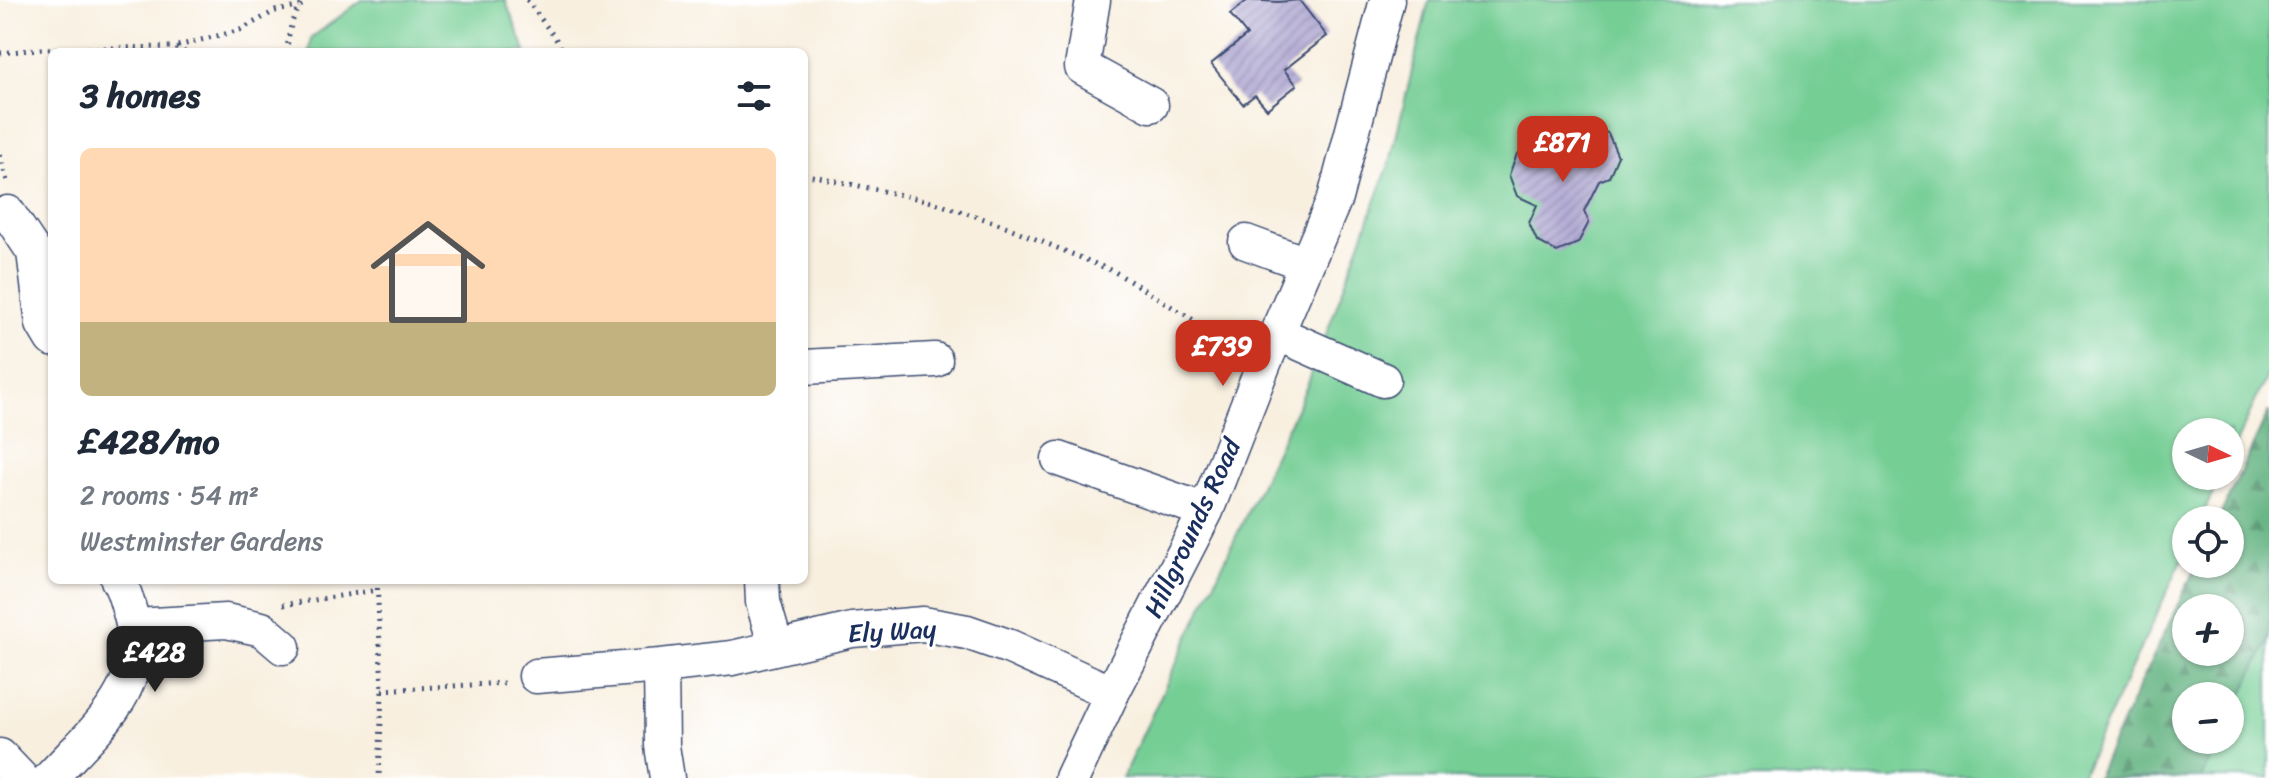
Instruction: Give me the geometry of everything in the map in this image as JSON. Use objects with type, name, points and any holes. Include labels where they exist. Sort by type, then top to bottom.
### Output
[{"type":"street","points":[[1093,0],[1082,67],[1151,105]]},
{"type":"street","name":"Hillgrounds Road","points":[[1072,778],[1206,511],[1335,198],[1387,0]]},
{"type":"street","points":[[8,213],[34,252],[43,324],[48,332]]},
{"type":"street","points":[[1246,242],[1306,264]]},
{"type":"street","points":[[1271,348],[1383,380]]},
{"type":"street","points":[[808,367],[935,360]]},
{"type":"street","points":[[1059,459],[1206,511]]},
{"type":"street","points":[[50,778],[107,715],[127,687],[135,658],[135,626],[119,584]]},
{"type":"street","points":[[762,584],[763,602],[776,647]]},
{"type":"street","points":[[135,626],[226,621],[272,627]]},
{"type":"street","name":"Ely Way","points":[[536,676],[732,658],[852,630],[923,624],[967,632],[1010,647],[1112,693]]},
{"type":"street","points":[[661,666],[662,746],[667,778]]},
{"type":"street","points":[[0,756],[21,778]]},
{"type":"path","points":[[287,48],[299,7],[306,0]]},
{"type":"path","points":[[527,0],[560,48]]},
{"type":"path","points":[[107,48],[174,47],[240,30],[275,11],[299,7]]},
{"type":"path","points":[[0,53],[48,49]]},
{"type":"path","points":[[808,175],[929,201],[1000,224],[1115,272],[1271,348]]},
{"type":"path","points":[[377,584],[382,690],[379,778]]},
{"type":"path","points":[[272,627],[377,590]]},
{"type":"path","points":[[382,690],[512,682],[536,676]]},
{"type":"green space","points":[[362,0],[505,0],[524,48],[310,48],[311,38]]},
{"type":"green space","points":[[1429,0],[2269,0],[2269,372],[2244,426],[2244,418],[2172,418],[2172,490],[2214,490],[2207,506],[2172,506],[2173,578],[2080,778],[1122,778],[1307,386],[1390,162]]},
{"type":"green space","points":[[2269,411],[2269,641],[2244,692],[2244,682],[2172,682],[2172,754],[2220,754],[2230,778],[2096,778],[2172,617],[2172,666],[2244,666],[2244,594],[2183,594],[2190,578],[2244,578],[2244,506],[2225,506],[2232,490],[2244,490],[2244,464]]},
{"type":"green space","points":[[2269,641],[2269,778],[2201,778],[2213,754],[2244,754],[2244,692]]},
{"type":"building","points":[[1248,0],[1299,0],[1327,36],[1284,70],[1297,85],[1267,109],[1255,95],[1243,104],[1211,64],[1247,35],[1230,14]]},
{"type":"building","points":[[1587,126],[1608,133],[1618,156],[1609,177],[1599,181],[1584,211],[1589,222],[1578,243],[1557,252],[1537,241],[1529,223],[1537,205],[1517,196],[1509,175],[1517,154],[1540,145],[1558,153],[1566,134]]}]
